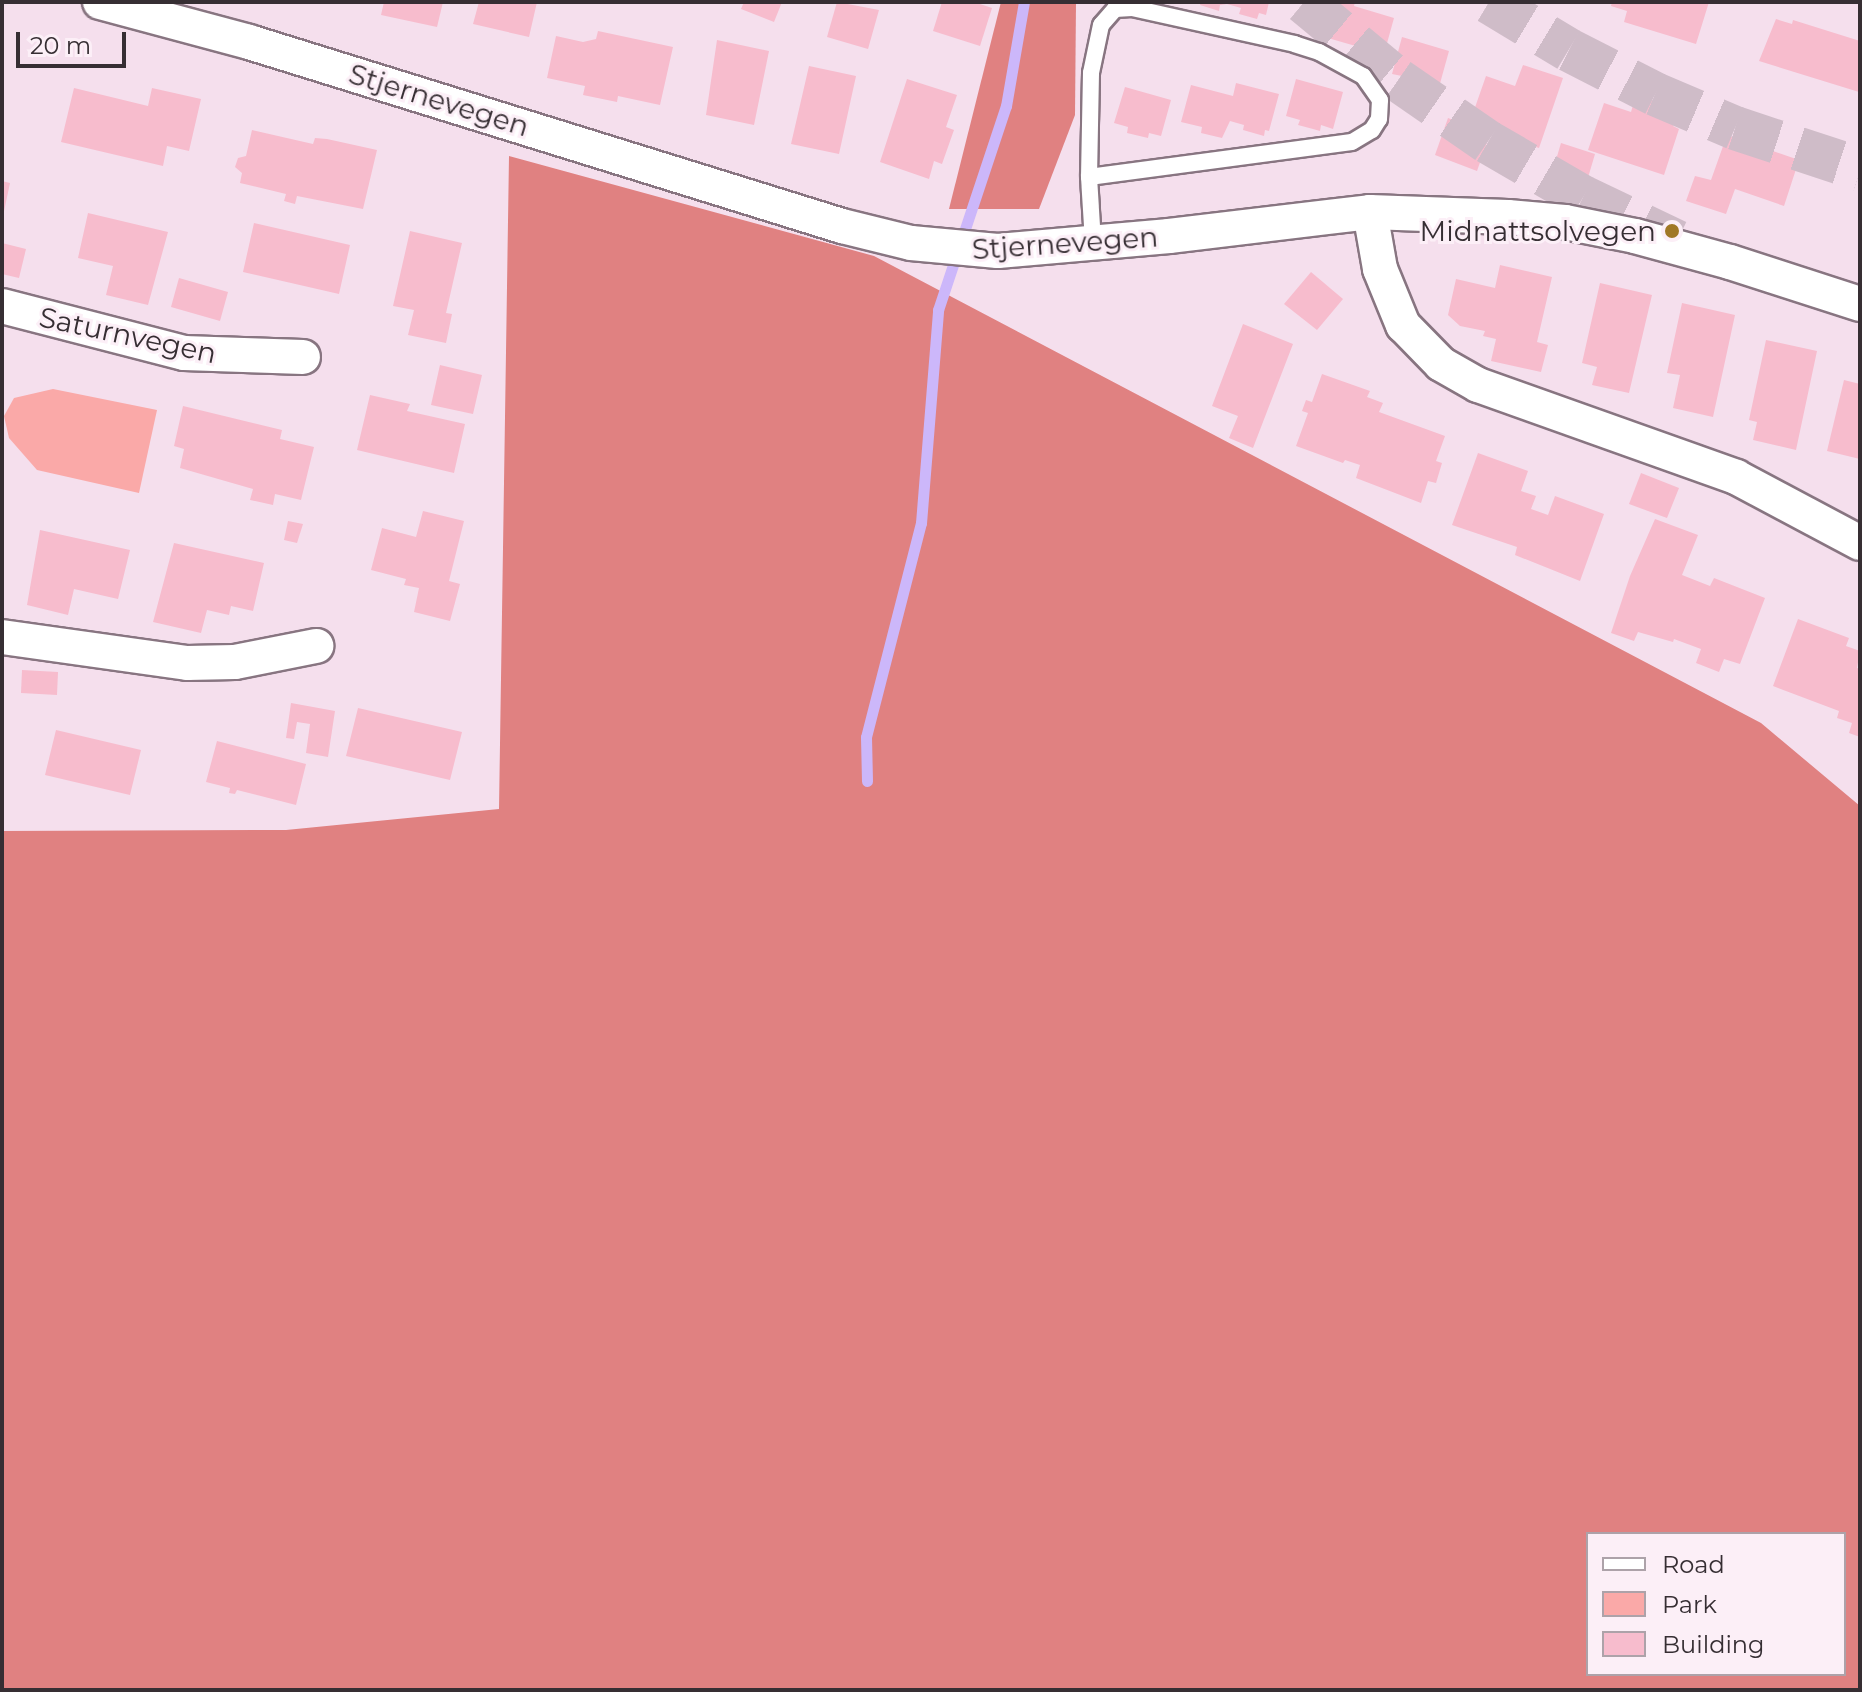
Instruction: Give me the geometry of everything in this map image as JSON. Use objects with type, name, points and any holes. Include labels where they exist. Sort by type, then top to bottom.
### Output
[{"type":"street","name":"Stjernevegen","points":[[100,2],[249,42],[842,226],[945,249],[998,251],[1169,236],[1370,212],[1508,217],[1593,227],[1730,262],[1860,304]]},
{"type":"street","points":[[1370,212],[1380,269],[1403,325],[1441,364],[1478,385],[1736,477],[1860,543]]},
{"type":"street","name":"Saturnvegen","points":[[2,306],[184,353],[303,357]]},
{"type":"street","points":[[2,637],[187,663],[235,662],[316,646]]},
{"type":"lane","points":[[1089,177],[1352,142],[1372,130],[1379,119],[1380,100],[1363,76],[1307,48],[1119,7],[1104,18],[1094,49],[1089,177],[1093,242]]},
{"type":"green space","points":[[53,389],[157,410],[139,493],[37,470],[9,438],[4,416],[14,398]]},
{"type":"shaded area","points":[[1001,2],[1076,2],[1075,115],[1039,209],[949,209]]},
{"type":"shaded area","points":[[509,156],[874,256],[1761,723],[1860,806],[1860,1690],[2,1690],[2,831],[286,830],[499,809]]},
{"type":"building","points":[[384,2],[443,2],[437,27],[381,15]]},
{"type":"building","points":[[479,2],[537,2],[529,37],[473,24]]},
{"type":"building","points":[[744,2],[782,2],[774,22],[741,9]]},
{"type":"building","points":[[837,2],[879,10],[868,49],[827,37]]},
{"type":"building","points":[[942,2],[974,2],[992,8],[980,46],[933,31]]},
{"type":"building","points":[[1201,2],[1269,2],[1266,15],[1259,13],[1257,19],[1239,14],[1241,8],[1227,4],[1220,5],[1219,11],[1200,5]]},
{"type":"building","points":[[1309,2],[1355,2],[1354,6],[1394,18],[1384,54],[1378,52],[1376,58],[1357,53],[1359,47],[1321,36],[1323,31],[1302,25]]},
{"type":"building","points":[[1612,2],[1709,2],[1696,44],[1624,22],[1627,11],[1611,6]]},
{"type":"building","points":[[1776,19],[1792,24],[1793,20],[1860,41],[1859,92],[1759,61]]},
{"type":"building","points":[[598,31],[673,47],[660,105],[618,96],[617,102],[583,95],[585,86],[547,78],[556,36],[583,42],[596,39]]},
{"type":"building","points":[[1402,37],[1449,51],[1439,87],[1420,82],[1418,88],[1401,83],[1402,76],[1392,74]]},
{"type":"building","points":[[717,40],[769,51],[754,125],[706,115]]},
{"type":"building","points":[[1523,65],[1563,78],[1539,148],[1499,134],[1501,126],[1472,116],[1486,76],[1515,86]]},
{"type":"building","points":[[809,66],[856,76],[839,154],[791,144]]},
{"type":"building","points":[[907,79],[957,95],[946,127],[954,130],[942,164],[934,161],[929,179],[880,162]]},
{"type":"building","points":[[1296,79],[1343,92],[1333,129],[1321,125],[1320,131],[1298,125],[1300,120],[1286,116]]},
{"type":"building","points":[[1236,83],[1279,94],[1269,131],[1265,130],[1264,136],[1243,130],[1244,125],[1230,121],[1222,138],[1201,133],[1202,127],[1181,122],[1191,85],[1233,96]]},
{"type":"building","points":[[1125,87],[1171,100],[1161,136],[1149,133],[1148,138],[1127,133],[1128,127],[1114,123]]},
{"type":"building","points":[[74,88],[148,106],[152,88],[201,99],[189,151],[167,146],[163,166],[61,142]]},
{"type":"building","points":[[1636,95],[1679,109],[1673,126],[1679,129],[1664,175],[1588,150],[1604,103],[1631,112]]},
{"type":"building","points":[[1448,118],[1490,134],[1477,171],[1435,155]]},
{"type":"building","points":[[252,130],[313,144],[315,138],[327,139],[377,150],[363,209],[297,196],[295,204],[284,201],[286,194],[240,183],[242,173],[235,167],[238,158],[246,156]]},
{"type":"building","points":[[1727,135],[1799,160],[1784,206],[1735,189],[1726,214],[1686,201],[1695,176],[1711,180]]},
{"type":"building","points":[[1561,143],[1595,154],[1587,181],[1553,170]]},
{"type":"building","points":[[2,181],[10,183],[3,216],[2,216]]},
{"type":"building","points":[[88,213],[168,232],[148,305],[106,295],[113,266],[78,258]]},
{"type":"building","points":[[254,223],[350,245],[339,294],[243,272]]},
{"type":"building","points":[[410,231],[462,243],[446,313],[452,314],[446,343],[408,335],[414,310],[393,306]]},
{"type":"building","points":[[2,243],[26,249],[19,278],[2,274]]},
{"type":"building","points":[[1500,265],[1552,277],[1537,342],[1548,345],[1541,372],[1491,361],[1496,339],[1483,336],[1485,331],[1460,326],[1448,315],[1456,279],[1495,288]]},
{"type":"building","points":[[1311,272],[1343,299],[1317,330],[1284,304]]},
{"type":"building","points":[[179,278],[228,292],[220,321],[171,307]]},
{"type":"building","points":[[1600,283],[1652,295],[1629,393],[1592,385],[1597,367],[1582,363]]},
{"type":"building","points":[[1682,303],[1735,315],[1713,417],[1673,408],[1680,375],[1667,373]]},
{"type":"building","points":[[1243,324],[1293,344],[1253,448],[1229,438],[1238,416],[1212,406]]},
{"type":"building","points":[[1766,340],[1817,351],[1796,450],[1753,440],[1757,422],[1749,420]]},
{"type":"building","points":[[440,365],[482,375],[473,414],[431,405]]},
{"type":"building","points":[[1322,374],[1370,391],[1367,397],[1383,403],[1379,412],[1445,436],[1436,461],[1442,463],[1436,483],[1428,481],[1421,503],[1356,478],[1360,465],[1345,460],[1343,463],[1296,446],[1308,413],[1302,411],[1306,400],[1312,402]]},
{"type":"building","points":[[1844,380],[1860,384],[1860,459],[1827,451]]},
{"type":"building","points":[[370,395],[410,404],[407,411],[465,424],[454,473],[357,450]]},
{"type":"building","points":[[183,406],[282,430],[280,439],[314,447],[301,500],[275,494],[273,505],[250,500],[253,489],[180,468],[184,449],[174,446]]},
{"type":"building","points":[[1478,453],[1528,471],[1521,491],[1536,496],[1531,509],[1548,515],[1555,496],[1604,514],[1580,581],[1515,555],[1517,547],[1452,525]]},
{"type":"building","points":[[1641,473],[1679,488],[1667,518],[1629,504]]},
{"type":"building","points":[[423,511],[464,521],[449,581],[460,584],[450,621],[414,612],[419,588],[404,585],[406,579],[371,570],[382,528],[416,537]]},
{"type":"building","points":[[1655,519],[1698,535],[1682,575],[1710,586],[1714,578],[1765,598],[1740,664],[1724,659],[1719,672],[1696,663],[1701,649],[1674,639],[1673,642],[1638,632],[1634,641],[1611,633],[1630,576]]},
{"type":"building","points":[[288,521],[303,524],[297,543],[284,540]]},
{"type":"building","points":[[40,530],[130,550],[118,599],[74,589],[68,615],[27,605]]},
{"type":"building","points":[[174,543],[264,563],[253,611],[231,606],[229,615],[207,610],[201,633],[153,622]]},
{"type":"building","points":[[1798,619],[1849,638],[1846,646],[1860,651],[1857,668],[1860,669],[1860,737],[1849,733],[1852,723],[1837,718],[1839,711],[1773,686]]},
{"type":"building","points":[[22,670],[58,672],[57,695],[21,693]]},
{"type":"building","points":[[291,703],[335,711],[328,757],[306,753],[310,724],[297,722],[294,739],[286,738]]},
{"type":"building","points":[[358,708],[462,732],[450,780],[346,756]]},
{"type":"building","points":[[56,730],[141,750],[130,795],[45,775]]},
{"type":"building","points":[[217,741],[306,764],[296,805],[237,790],[235,794],[229,793],[230,788],[206,782]]},
{"type":"waterway","points":[[867,781],[866,737],[921,523],[938,310],[1006,106],[1024,2]]},
{"type":"tunnel","points":[[1304,2],[1398,80],[1488,142],[1583,197],[1677,242]]},
{"type":"tunnel","points":[[1489,2],[1569,50],[1655,94],[1735,128],[1860,169]]},
{"type":"place","name":"Midnattsolvegen","points":[[1672,231]]}]
